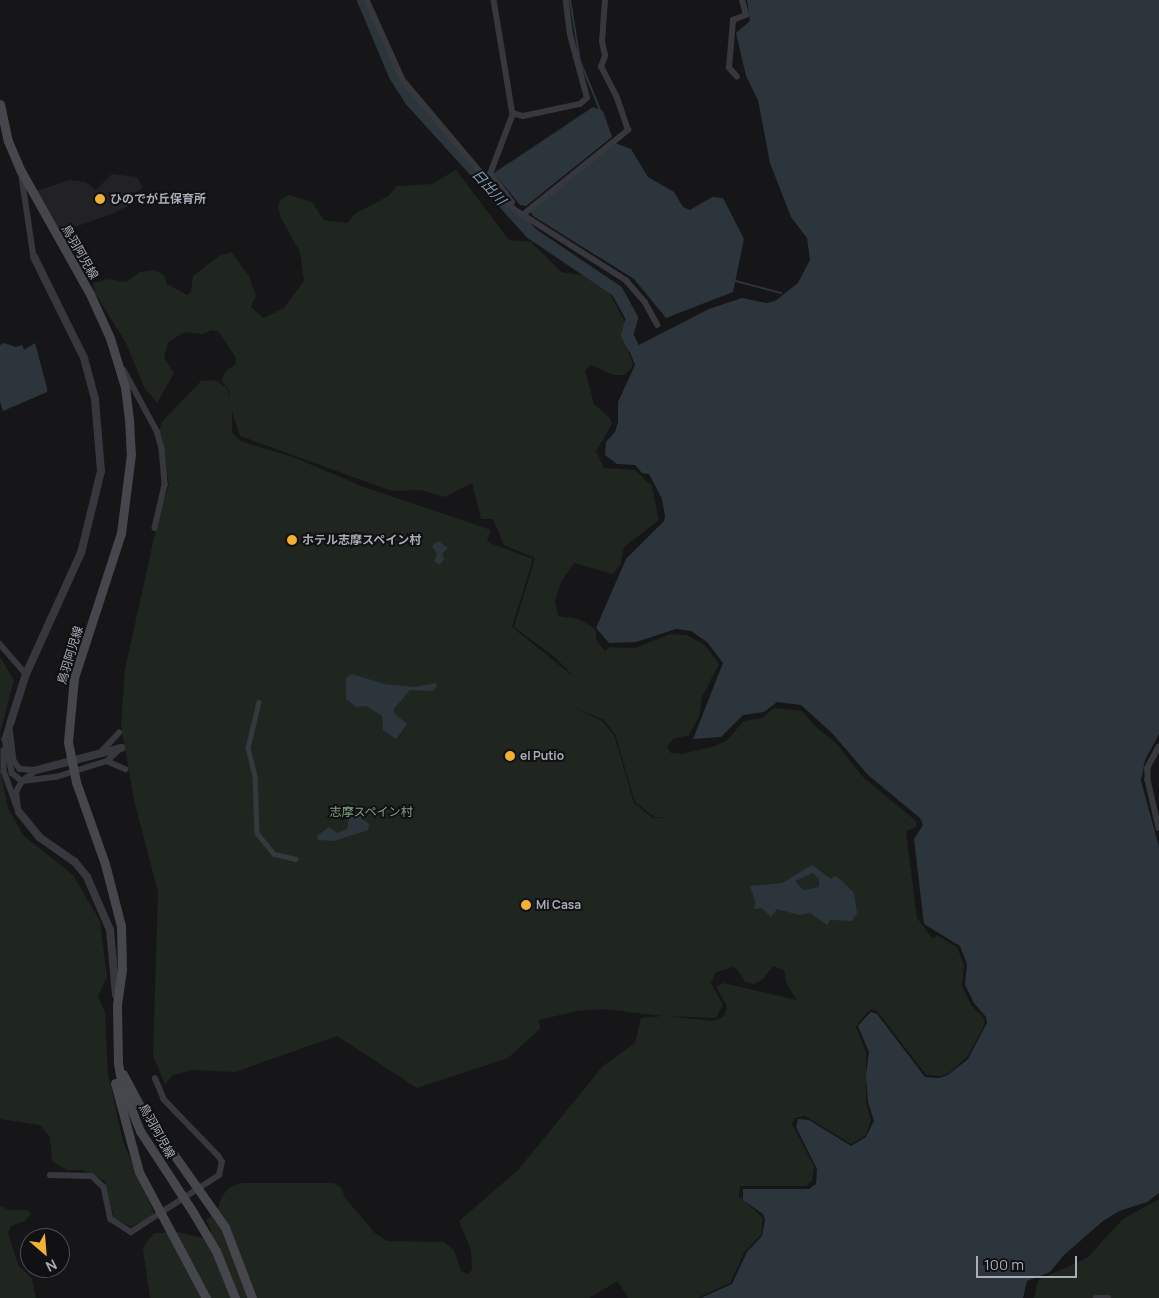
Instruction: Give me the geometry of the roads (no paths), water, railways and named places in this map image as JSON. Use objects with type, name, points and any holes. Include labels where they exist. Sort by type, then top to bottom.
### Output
[{"type":"main road","name":"鳥羽阿児線","points":[[0,104],[8,141],[21,172],[90,294],[110,338],[124,387],[130,419],[131,454],[127,496],[112,565],[74,678],[68,742],[76,782],[117,902],[123,945],[117,1005],[118,1063],[134,1117],[216,1251],[235,1298]]},
{"type":"main road","points":[[118,1063],[141,1108],[200,1189],[236,1248],[252,1298]]},
{"type":"main road","points":[[118,1063],[115,1083],[139,1172],[160,1216],[206,1298]]},
{"type":"street","points":[[367,0],[389,55],[417,100],[499,194],[524,214],[626,280],[645,302],[658,325]]},
{"type":"street","points":[[494,0],[513,113],[491,173],[498,186],[524,214]]},
{"type":"street","points":[[513,113],[523,116],[580,104],[587,98],[570,35],[566,0]]},
{"type":"street","points":[[524,214],[628,130],[616,96],[601,67],[605,56],[602,42],[604,0]]},
{"type":"street","points":[[737,77],[729,68],[732,20],[746,16],[742,0]]},
{"type":"street","points":[[21,172],[34,257],[84,358],[95,399],[101,471],[81,553],[26,674],[5,739],[4,771],[19,812],[39,837],[74,862],[87,877],[102,905],[110,930],[117,1005]]},
{"type":"street","points":[[110,338],[132,390],[156,431],[164,459],[165,485],[155,528]]},
{"type":"street","points":[[0,644],[26,674]]},
{"type":"street","points":[[259,702],[248,748],[255,776],[257,833],[274,854],[295,859]]},
{"type":"street","points":[[10,724],[14,761],[20,768],[37,770]]},
{"type":"street","points":[[102,751],[119,733]]},
{"type":"street","points":[[5,739],[12,773],[22,781],[56,777],[106,761],[121,748]]},
{"type":"street","points":[[1159,747],[1148,768],[1148,780],[1159,828]]},
{"type":"street","points":[[19,812],[16,792],[22,781],[37,770],[102,751],[121,748]]},
{"type":"street","points":[[106,761],[125,769]]},
{"type":"street","points":[[50,1174],[92,1176],[104,1187],[111,1219],[131,1232],[160,1216],[219,1175],[222,1162],[164,1100],[155,1079]]},
{"type":"street","points":[[1096,1298],[1108,1298]]},
{"type":"waterway","name":"日出川","points":[[363,0],[395,76],[411,101],[531,233],[617,291],[632,318],[627,335],[633,347]]},
{"type":"waterway","points":[[570,0],[580,61],[600,110]]},
{"type":"waterway","points":[[732,280],[781,293]]},
{"type":"place","name":"ひのでが丘保育所","points":[[100,199]]},
{"type":"place","name":"ホテル志摩スペイン村","points":[[292,540]]},
{"type":"place","name":"el Putio","points":[[510,756]]},
{"type":"place","name":"Mi Casa","points":[[526,905]]},
{"type":"park label","name":"志摩スペイン村","points":[[371,812]]}]
